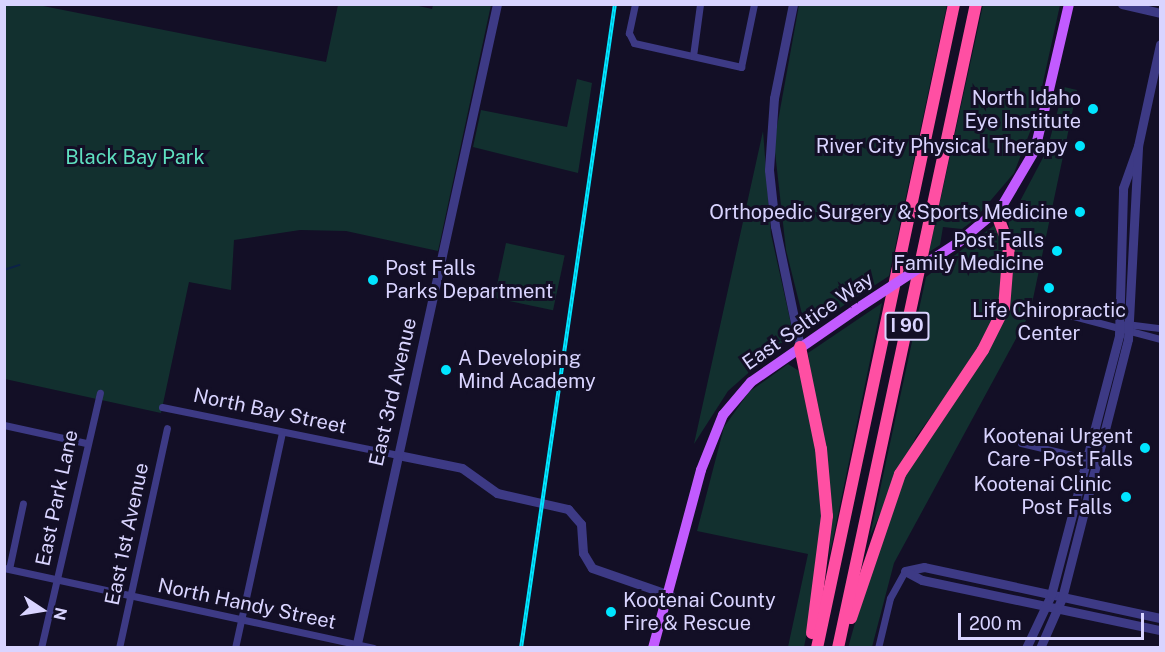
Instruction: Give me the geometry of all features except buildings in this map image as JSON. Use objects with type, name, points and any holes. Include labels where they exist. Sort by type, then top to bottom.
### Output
[{"type":"highway","name":"I 90","points":[[817,648],[954,4]]},
{"type":"highway","name":"I 90","points":[[838,648],[976,4]]},
{"type":"highway","points":[[843,648],[896,482],[984,350],[1004,308],[1009,246],[996,212]]},
{"type":"highway","points":[[800,347],[821,449],[827,516],[809,648]]},
{"type":"main road","name":"East Seltice Way","points":[[652,648],[670,595],[716,427],[751,382],[959,242],[996,212],[1035,150],[1069,4]]},
{"type":"street","name":"East 3rd Avenue","points":[[356,645],[497,4]]},
{"type":"street","points":[[635,4],[631,41],[741,67],[754,4]]},
{"type":"street","points":[[693,56],[700,4]]},
{"type":"street","points":[[793,4],[774,98],[769,170],[800,347]]},
{"type":"street","points":[[1122,4],[1161,12]]},
{"type":"street","points":[[1026,648],[1051,595],[1129,332],[1138,146],[1161,44]]},
{"type":"street","points":[[1040,648],[1062,598],[1121,326],[1119,230],[1128,166],[1138,146]]},
{"type":"street","points":[[1066,314],[1121,326],[1129,332],[1161,339]]},
{"type":"street","points":[[1121,326],[1131,321],[1161,328]]},
{"type":"street","name":"East Park Lane","points":[[42,648],[86,443],[100,393]]},
{"type":"street","name":"North Bay Street","points":[[162,407],[462,468],[497,493],[568,509],[581,524],[582,549],[592,568],[670,595]]},
{"type":"street","points":[[4,425],[86,443]]},
{"type":"street","name":"East 1st Avenue","points":[[119,648],[166,428]]},
{"type":"street","points":[[235,648],[282,433]]},
{"type":"street","points":[[1022,443],[1092,460]]},
{"type":"street","points":[[7,569],[23,503]]},
{"type":"street","points":[[878,648],[890,598],[905,571],[924,567],[1161,618]]},
{"type":"street","name":"North Handy Street","points":[[7,569],[56,582],[374,648]]},
{"type":"street","points":[[905,571],[922,580],[1161,630]]},
{"type":"green space","name":"Black Bay Park","points":[[410,4],[432,9],[433,5],[491,5],[438,251],[346,231],[300,230],[234,240],[231,290],[189,282],[161,413],[5,379],[5,5],[38,5],[326,62],[338,5]]},
{"type":"green space","points":[[799,5],[947,5],[889,276],[806,330],[786,250],[774,143]]},
{"type":"green space","points":[[983,5],[1060,5],[1035,119],[1014,173],[974,220],[962,229],[943,227],[940,245],[929,252]]},
{"type":"green space","points":[[577,79],[592,83],[578,173],[473,147],[481,110],[567,127]]},
{"type":"green space","points":[[1064,87],[1077,90],[1030,313],[894,563],[872,647],[848,648],[872,562],[909,464],[1005,317],[1015,262],[1007,214],[1018,205],[1047,150]]},
{"type":"green space","points":[[763,131],[771,234],[793,333],[728,391],[694,444]]},
{"type":"green space","points":[[996,224],[1005,237],[999,310],[975,356],[916,437],[870,536],[926,277]]},
{"type":"green space","points":[[506,243],[565,255],[553,310],[494,298]]},
{"type":"green space","points":[[882,303],[829,558],[831,529],[808,353]]},
{"type":"green space","points":[[788,364],[799,371],[821,463],[823,497],[818,578],[804,647],[788,647],[808,554],[697,531],[724,427],[749,392]]},
{"type":"waterway","points":[[4,270],[19,265]]},
{"type":"railway","points":[[521,648],[615,4]]},
{"type":"place","name":"North Idaho Eye Institute","points":[[1093,109]]},
{"type":"place","name":"River City Physical Therapy","points":[[1080,146]]},
{"type":"place","name":"Orthopedic Surgery & Sports Medicine","points":[[1080,212]]},
{"type":"place","name":"Post Falls Family Medicine","points":[[1057,251]]},
{"type":"place","name":"Post Falls Parks Department","points":[[373,280]]},
{"type":"place","name":"Life Chiropractic Center","points":[[1049,288]]},
{"type":"place","name":"A Developing Mind Academy","points":[[446,370]]},
{"type":"place","name":"Kootenai Urgent Care - Post Falls","points":[[1145,448]]},
{"type":"place","name":"Kootenai Clinic Post Falls","points":[[1126,497]]},
{"type":"place","name":"Kootenai County Fire & Rescue","points":[[611,612]]}]
